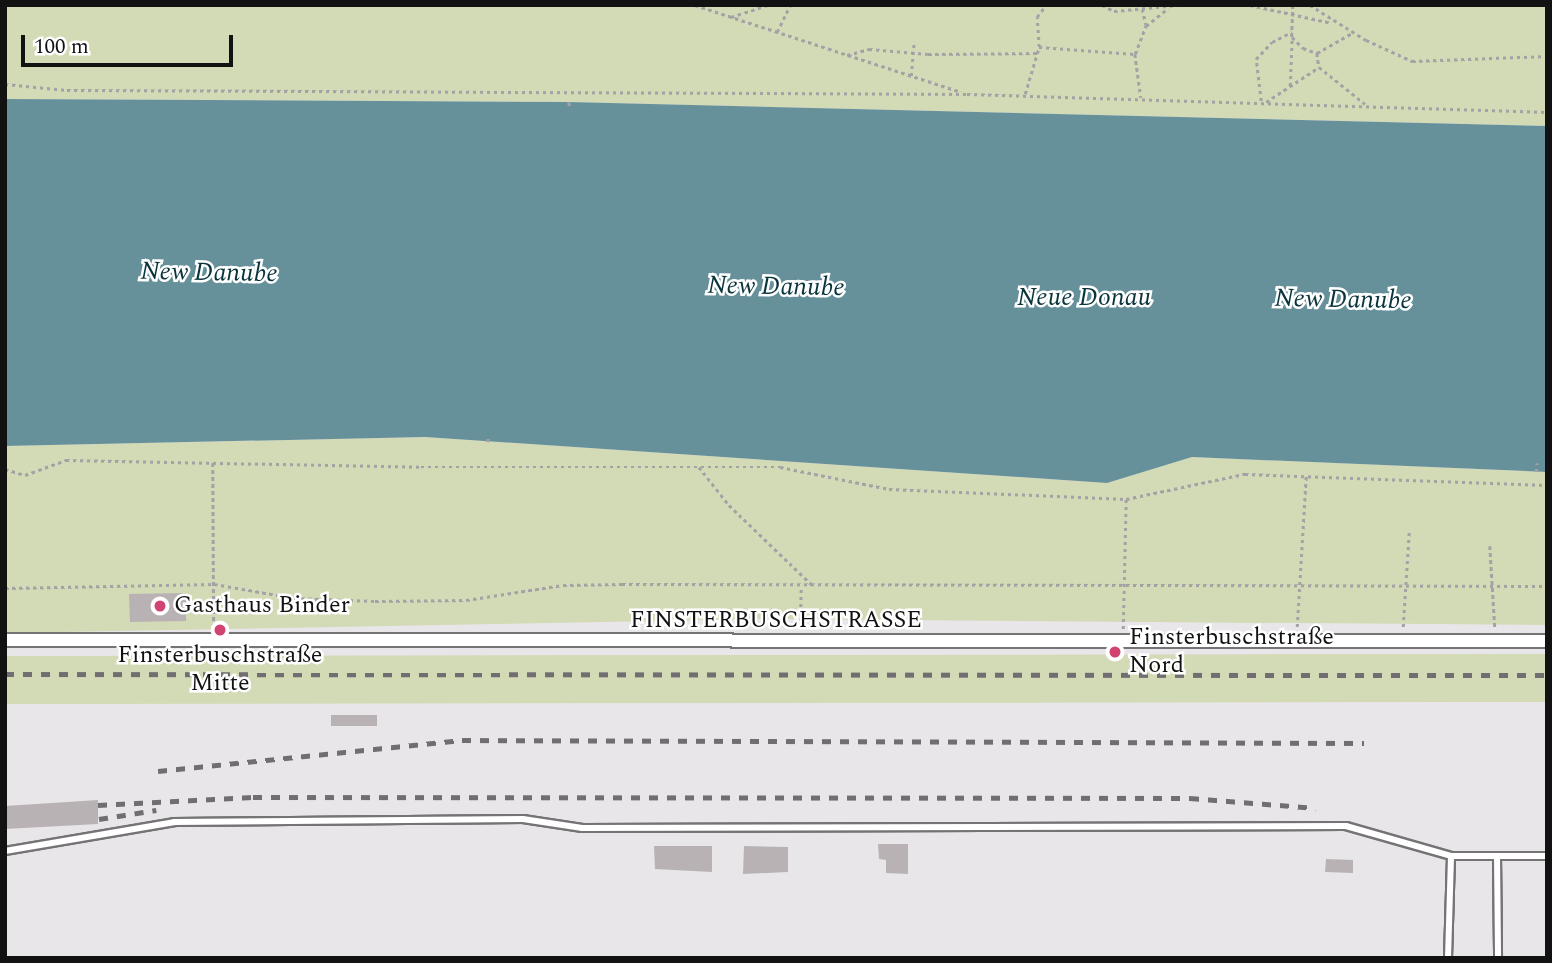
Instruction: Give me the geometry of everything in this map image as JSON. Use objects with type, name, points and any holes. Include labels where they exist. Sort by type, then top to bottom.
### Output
[{"type":"street","name":"FINSTERBUSCHSTRASSE","points":[[5,640],[1547,641]]},
{"type":"lane","points":[[5,851],[174,822],[523,819],[582,828],[1346,826],[1451,856],[1547,856]]},
{"type":"lane","points":[[1448,958],[1451,856]]},
{"type":"lane","points":[[1497,856],[1498,958]]},
{"type":"path","points":[[695,5],[967,94]]},
{"type":"path","points":[[731,17],[769,5]]},
{"type":"path","points":[[777,32],[790,5]]},
{"type":"path","points":[[1025,95],[1039,47],[1037,17],[1046,5]]},
{"type":"path","points":[[1102,5],[1114,11],[1179,6]]},
{"type":"path","points":[[1251,5],[1294,12],[1338,25]]},
{"type":"path","points":[[1289,87],[1293,5]]},
{"type":"path","points":[[1310,5],[1352,33],[1412,61],[1474,63],[1547,56]]},
{"type":"path","points":[[1141,99],[1136,47],[1146,26],[1169,7]]},
{"type":"path","points":[[1142,9],[1146,26]]},
{"type":"path","points":[[1317,53],[1352,33]]},
{"type":"path","points":[[1292,34],[1317,53],[1319,67],[1367,105]]},
{"type":"path","points":[[1261,102],[1256,59],[1272,42],[1292,34]]},
{"type":"path","points":[[911,76],[914,43]]},
{"type":"path","points":[[1039,47],[1135,54]]},
{"type":"path","points":[[1128,52],[1136,47]]},
{"type":"path","points":[[847,55],[851,50],[913,49],[928,54],[1037,52]]},
{"type":"path","points":[[1266,102],[1319,67]]},
{"type":"path","points":[[5,83],[67,90],[1025,95],[1547,112]]},
{"type":"path","points":[[569,102],[570,108]]},
{"type":"path","points":[[487,442],[489,436]]},
{"type":"path","points":[[5,469],[25,475],[66,460],[780,467],[889,489],[1126,499],[1245,474],[1547,485]]},
{"type":"path","points":[[213,463],[214,630]]},
{"type":"path","points":[[1536,472],[1537,463]]},
{"type":"path","points":[[699,467],[729,505],[812,585]]},
{"type":"path","points":[[1297,641],[1297,585],[1306,476]]},
{"type":"path","points":[[1123,629],[1126,499]]},
{"type":"path","points":[[1403,641],[1403,585],[1409,532]]},
{"type":"path","points":[[1490,546],[1496,641]]},
{"type":"path","points":[[5,588],[214,584],[293,597],[375,601],[466,600],[563,585],[1547,586]]},
{"type":"path","points":[[800,628],[801,585]]},
{"type":"green space","points":[[5,5],[1547,5],[1547,126],[569,102],[5,99]]},
{"type":"green space","points":[[425,437],[1107,483],[1192,457],[1547,472],[1547,625],[768,619],[5,633],[5,446]]},
{"type":"green space","points":[[1547,654],[1547,702],[5,704],[5,656]]},
{"type":"water","name":"Neue Donau","points":[[5,99],[569,102],[1547,126],[1547,472],[1192,457],[1107,483],[425,437],[5,446]]},
{"type":"building","points":[[186,593],[186,621],[130,622],[129,594]]},
{"type":"building","points":[[331,715],[377,715],[377,726],[331,726]]},
{"type":"building","points":[[98,800],[98,824],[5,829],[5,806]]},
{"type":"building","points":[[878,844],[908,844],[908,874],[886,873],[886,860],[879,859]]},
{"type":"building","points":[[654,846],[712,846],[712,872],[655,869]]},
{"type":"building","points":[[744,846],[788,847],[788,872],[743,874]]},
{"type":"building","points":[[1326,859],[1353,860],[1353,873],[1325,872]]},
{"type":"railway","points":[[5,674],[1547,675]]},
{"type":"railway","points":[[158,771],[462,740],[1364,743]]},
{"type":"railway","points":[[98,805],[253,797],[1190,798],[1316,808]]},
{"type":"railway","points":[[99,819],[156,810]]},
{"type":"place","name":"Gasthaus Binder","points":[[160,606]]},
{"type":"place","name":"Finsterbuschstraße Mitte","points":[[220,630]]},
{"type":"place","name":"Finsterbuschstraße Nord","points":[[1115,652]]},
{"type":"water label","name":"New Danube","points":[[209,273]]},
{"type":"water label","name":"New Danube","points":[[776,287]]},
{"type":"water label","name":"New Danube","points":[[1343,300]]}]
